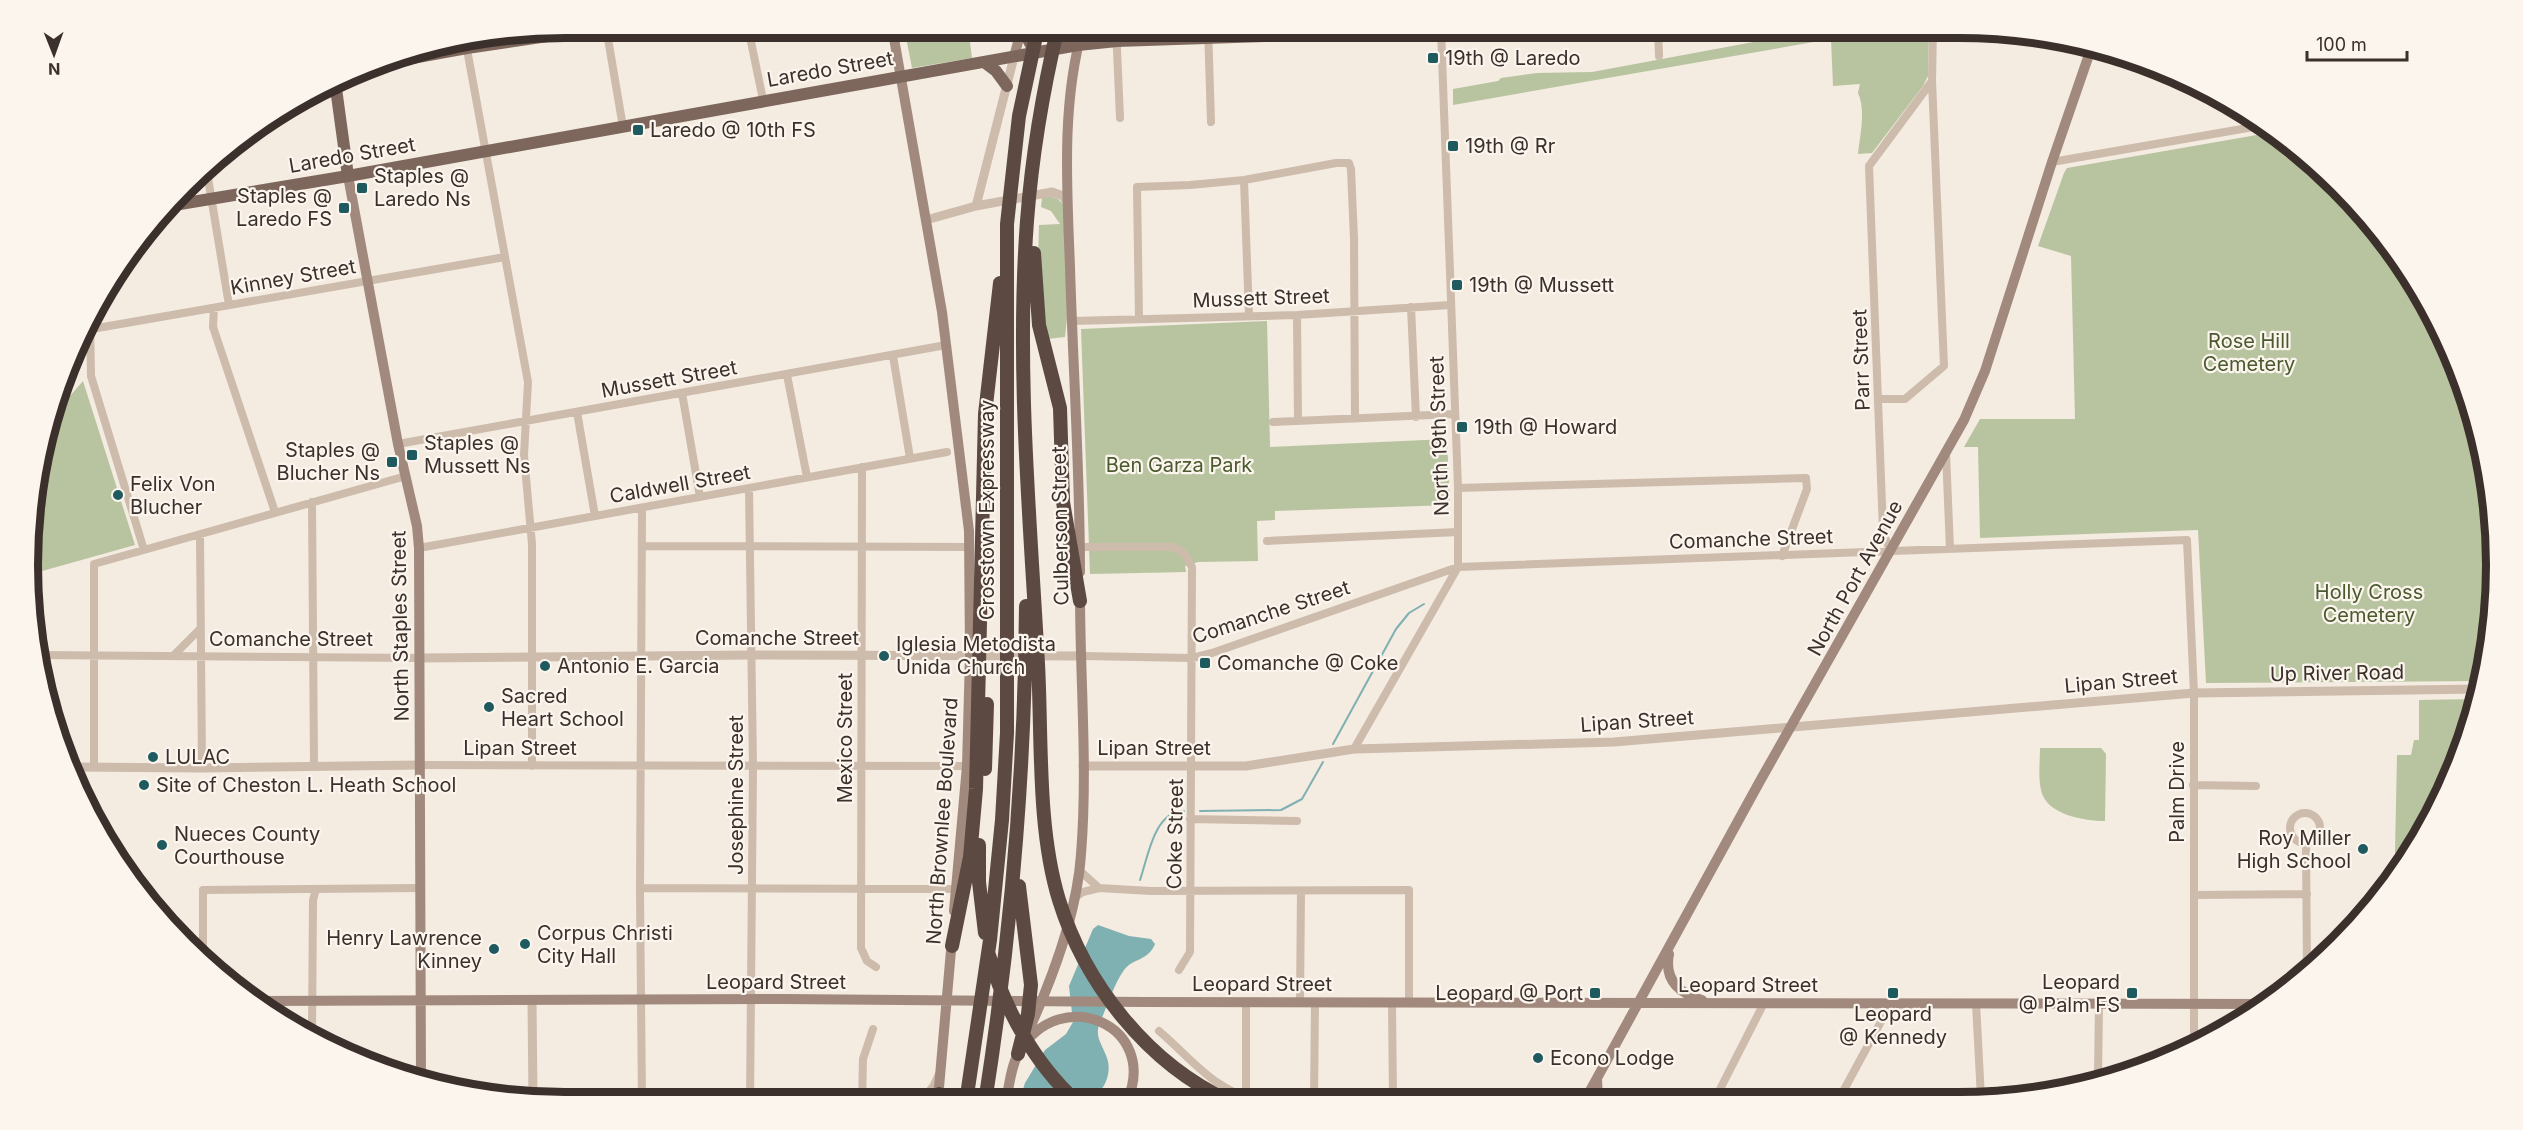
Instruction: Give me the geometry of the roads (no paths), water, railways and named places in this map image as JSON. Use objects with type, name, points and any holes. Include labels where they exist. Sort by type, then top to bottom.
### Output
[{"type":"highway","name":"Crosstown Expressway","points":[[967,1092],[990,940],[1002,820],[1007,733],[1007,224],[1019,116],[1036,38]]},
{"type":"highway","points":[[1056,38],[1044,92],[1032,182],[1024,326],[1027,508],[1047,836],[1059,900],[1082,955],[1095,978],[1121,1016],[1155,1051],[1193,1080],[1214,1092]]},
{"type":"highway","points":[[1029,223],[1039,325],[1060,408],[1063,502],[1080,601]]},
{"type":"highway","points":[[952,946],[970,857],[975,789],[984,455],[989,362],[1007,224]]},
{"type":"highway","points":[[984,455],[987,726],[978,868],[980,902],[993,969],[1011,1012],[1027,1040],[1057,1082],[1067,1092]]},
{"type":"highway","name":"Crosstown Expressway","points":[[986,1092],[1005,960],[1023,746],[1027,508]]},
{"type":"highway","points":[[1015,855],[1031,985],[1028,1014],[1018,1054]]},
{"type":"main road","name":"North Brownlee Boulevard","points":[[894,38],[946,345],[970,547],[974,656],[967,766],[939,1092]]},
{"type":"main road","points":[[1014,57],[1019,38]]},
{"type":"main road","points":[[1028,38],[1035,53]]},
{"type":"main road","points":[[1067,202],[1067,125],[1080,38]]},
{"type":"main road","name":"Laredo Street","points":[[181,204],[348,176],[1078,45],[1148,38]]},
{"type":"main road","name":"North Port Avenue","points":[[1589,1092],[1964,420],[1985,371],[2089,54]]},
{"type":"main road","points":[[984,62],[996,71],[1007,86]]},
{"type":"main road","points":[[336,90],[348,176]]},
{"type":"main road","name":"North Staples Street","points":[[348,176],[419,548],[421,1073]]},
{"type":"main road","name":"Culberson Street","points":[[1008,1092],[1018,1054],[1042,998],[1074,898],[1079,870],[1083,766],[1082,656],[1067,202]]},
{"type":"main road","points":[[1674,937],[1667,962],[1667,971],[1672,983],[1685,993],[1699,999],[1736,1003]]},
{"type":"main road","name":"Leopard Street","points":[[268,1001],[784,999],[2251,1004]]},
{"type":"main road","points":[[1018,1054],[1039,1028],[1065,1017],[1088,1017],[1102,1022],[1119,1035],[1126,1044],[1132,1056],[1134,1072],[1131,1092]]},
{"type":"main road","points":[[1597,1078],[1598,1092]]},
{"type":"street","points":[[608,38],[623,127]]},
{"type":"street","points":[[750,38],[763,100]]},
{"type":"street","points":[[1117,38],[1120,118]]},
{"type":"street","points":[[1209,38],[1211,122]]},
{"type":"street","name":"North 19th Street","points":[[1354,749],[1458,567],[1458,489],[1441,38]]},
{"type":"street","points":[[1658,38],[1659,56]]},
{"type":"street","points":[[1879,399],[1905,399],[1944,366],[1932,81],[1933,38]]},
{"type":"street","points":[[466,47],[528,382],[524,455],[530,528],[532,766]]},
{"type":"street","points":[[976,206],[1014,57]]},
{"type":"street","name":"Parr Street","points":[[1890,551],[1883,531],[1869,166],[1932,81]]},
{"type":"street","points":[[2052,162],[2253,127]]},
{"type":"street","points":[[1139,319],[1137,187],[1244,180],[1336,163],[1349,163],[1354,239],[1355,419]]},
{"type":"street","points":[[208,177],[229,305]]},
{"type":"street","points":[[1244,180],[1249,316]]},
{"type":"street","points":[[926,220],[976,206],[1052,192],[1063,196],[1067,202]]},
{"type":"street","name":"Kinney Street","points":[[96,325],[214,308],[505,256]]},
{"type":"street","name":"Mussett Street","points":[[1072,321],[1297,315],[1450,305]]},
{"type":"street","points":[[1411,307],[1416,417]]},
{"type":"street","points":[[214,308],[213,327],[274,512]]},
{"type":"street","points":[[1297,315],[1298,421]]},
{"type":"street","points":[[89,338],[91,376],[144,550]]},
{"type":"street","name":"Mussett Street","points":[[398,444],[946,345]]},
{"type":"street","points":[[892,356],[910,458]]},
{"type":"street","points":[[787,375],[807,477]]},
{"type":"street","points":[[682,393],[700,497]]},
{"type":"street","points":[[577,412],[595,516]]},
{"type":"street","points":[[1273,422],[1455,414]]},
{"type":"street","name":"Caldwell Street","points":[[419,548],[947,452]]},
{"type":"street","points":[[1946,453],[1950,549]]},
{"type":"street","name":"Mexico Street","points":[[862,467],[861,948],[867,961],[876,967]]},
{"type":"street","points":[[94,767],[94,564],[406,476]]},
{"type":"street","points":[[1458,489],[1806,478],[1807,489],[1782,556]]},
{"type":"street","name":"Josephine Street","points":[[749,488],[753,766],[750,1092]]},
{"type":"street","points":[[312,502],[311,658],[314,765]]},
{"type":"street","points":[[642,508],[640,888],[642,1092]]},
{"type":"street","points":[[1267,541],[1458,532]]},
{"type":"street","points":[[200,535],[202,768]]},
{"type":"street","name":"Comanche Street","points":[[46,655],[311,658],[752,655],[1192,658],[1458,567],[2187,540]]},
{"type":"street","name":"Palm Drive","points":[[2187,540],[2194,693],[2194,1036]]},
{"type":"street","points":[[642,546],[970,547]]},
{"type":"street","name":"Coke Street","points":[[1080,547],[1173,547],[1184,553],[1192,567],[1190,952],[1179,970]]},
{"type":"street","points":[[173,656],[200,629]]},
{"type":"street","name":"Up River Road","points":[[2194,693],[2471,689]]},
{"type":"street","name":"Lipan Street","points":[[1083,766],[1192,767],[1270,764],[1354,749],[1614,742],[2194,693]]},
{"type":"street","name":"Lipan Street","points":[[78,767],[967,766]]},
{"type":"street","points":[[2193,785],[2256,786]]},
{"type":"street","points":[[2302,812],[2316,817],[2320,826],[2315,839],[2306,843],[2296,840],[2290,832],[2290,821],[2302,812]]},
{"type":"street","points":[[1190,819],[1297,822]]},
{"type":"street","points":[[2306,843],[2307,961]]},
{"type":"street","points":[[1079,870],[1099,888]]},
{"type":"street","points":[[203,949],[203,890],[420,888]]},
{"type":"street","points":[[640,888],[955,889]]},
{"type":"street","points":[[1074,898],[1083,892],[1099,888],[1190,891],[1409,890],[1408,1002]]},
{"type":"street","points":[[312,1028],[313,900],[316,889]]},
{"type":"street","points":[[1300,1002],[1301,891]]},
{"type":"street","points":[[2194,895],[2307,894]]},
{"type":"street","points":[[532,1000],[532,1091]]},
{"type":"street","points":[[1246,1002],[1246,1092]]},
{"type":"street","points":[[1314,1092],[1315,1002]]},
{"type":"street","points":[[1392,1002],[1393,1092]]},
{"type":"street","points":[[1719,1092],[1764,1003]]},
{"type":"street","points":[[1843,1092],[1891,1003]]},
{"type":"street","points":[[1976,1003],[1981,1091]]},
{"type":"street","points":[[2098,1074],[2099,1003]]},
{"type":"street","points":[[862,1092],[862,1059],[873,1029]]},
{"type":"street","points":[[1159,1031],[1206,1076],[1235,1092]]},
{"type":"street","points":[[929,1092],[941,1070]]},
{"type":"water","points":[[1098,925],[1129,936],[1151,939],[1155,944],[1148,954],[1124,970],[1099,1026],[1099,1039],[1107,1058],[1107,1078],[1099,1092],[1022,1092],[1025,1083],[1045,1050],[1066,1034],[1073,1022],[1069,986],[1093,929]]},
{"type":"waterway","points":[[1333,744],[1396,629],[1409,613],[1424,604]]},
{"type":"waterway","points":[[1200,811],[1281,810],[1302,799],[1323,762]]},
{"type":"waterway","points":[[1140,880],[1159,827],[1174,813],[1184,811]]},
{"type":"place","name":"19th @ Laredo","points":[[1433,58]]},
{"type":"place","name":"Laredo @ 10th FS","points":[[638,130]]},
{"type":"place","name":"19th @ Rr","points":[[1453,146]]},
{"type":"place","name":"Staples @ Laredo Ns","points":[[362,188]]},
{"type":"place","name":"Staples @ Laredo FS","points":[[344,208]]},
{"type":"place","name":"19th @ Mussett","points":[[1457,285]]},
{"type":"place","name":"19th @ Howard","points":[[1462,427]]},
{"type":"place","name":"Staples @ Mussett Ns","points":[[412,455]]},
{"type":"place","name":"Staples @ Blucher Ns","points":[[392,462]]},
{"type":"place","name":"Felix Von Blucher","points":[[118,495]]},
{"type":"place","name":"Iglesia Metodista Unida Church","points":[[884,656]]},
{"type":"place","name":"Comanche @ Coke","points":[[1205,663]]},
{"type":"place","name":"Antonio E. Garcia","points":[[545,666]]},
{"type":"place","name":"Sacred Heart School","points":[[489,707]]},
{"type":"place","name":"LULAC","points":[[153,757]]},
{"type":"place","name":"Site of Cheston L. Heath School","points":[[144,785]]},
{"type":"place","name":"Nueces County Courthouse","points":[[162,845]]},
{"type":"place","name":"Roy Miller High School","points":[[2363,849]]},
{"type":"place","name":"Corpus Christi City Hall","points":[[525,944]]},
{"type":"place","name":"Henry Lawrence Kinney","points":[[494,949]]},
{"type":"place","name":"Leopard @ Port","points":[[1595,993]]},
{"type":"place","name":"Leopard @ Kennedy","points":[[1893,993]]},
{"type":"place","name":"Leopard @ Palm FS","points":[[2132,993]]},
{"type":"place","name":"Econo Lodge","points":[[1538,1058]]},
{"type":"park label","name":"Rose Hill Cemetery","points":[[2249,352]]},
{"type":"park label","name":"Ben Garza Park","points":[[1179,465]]},
{"type":"park label","name":"Holly Cross Cemetery","points":[[2369,604]]}]
